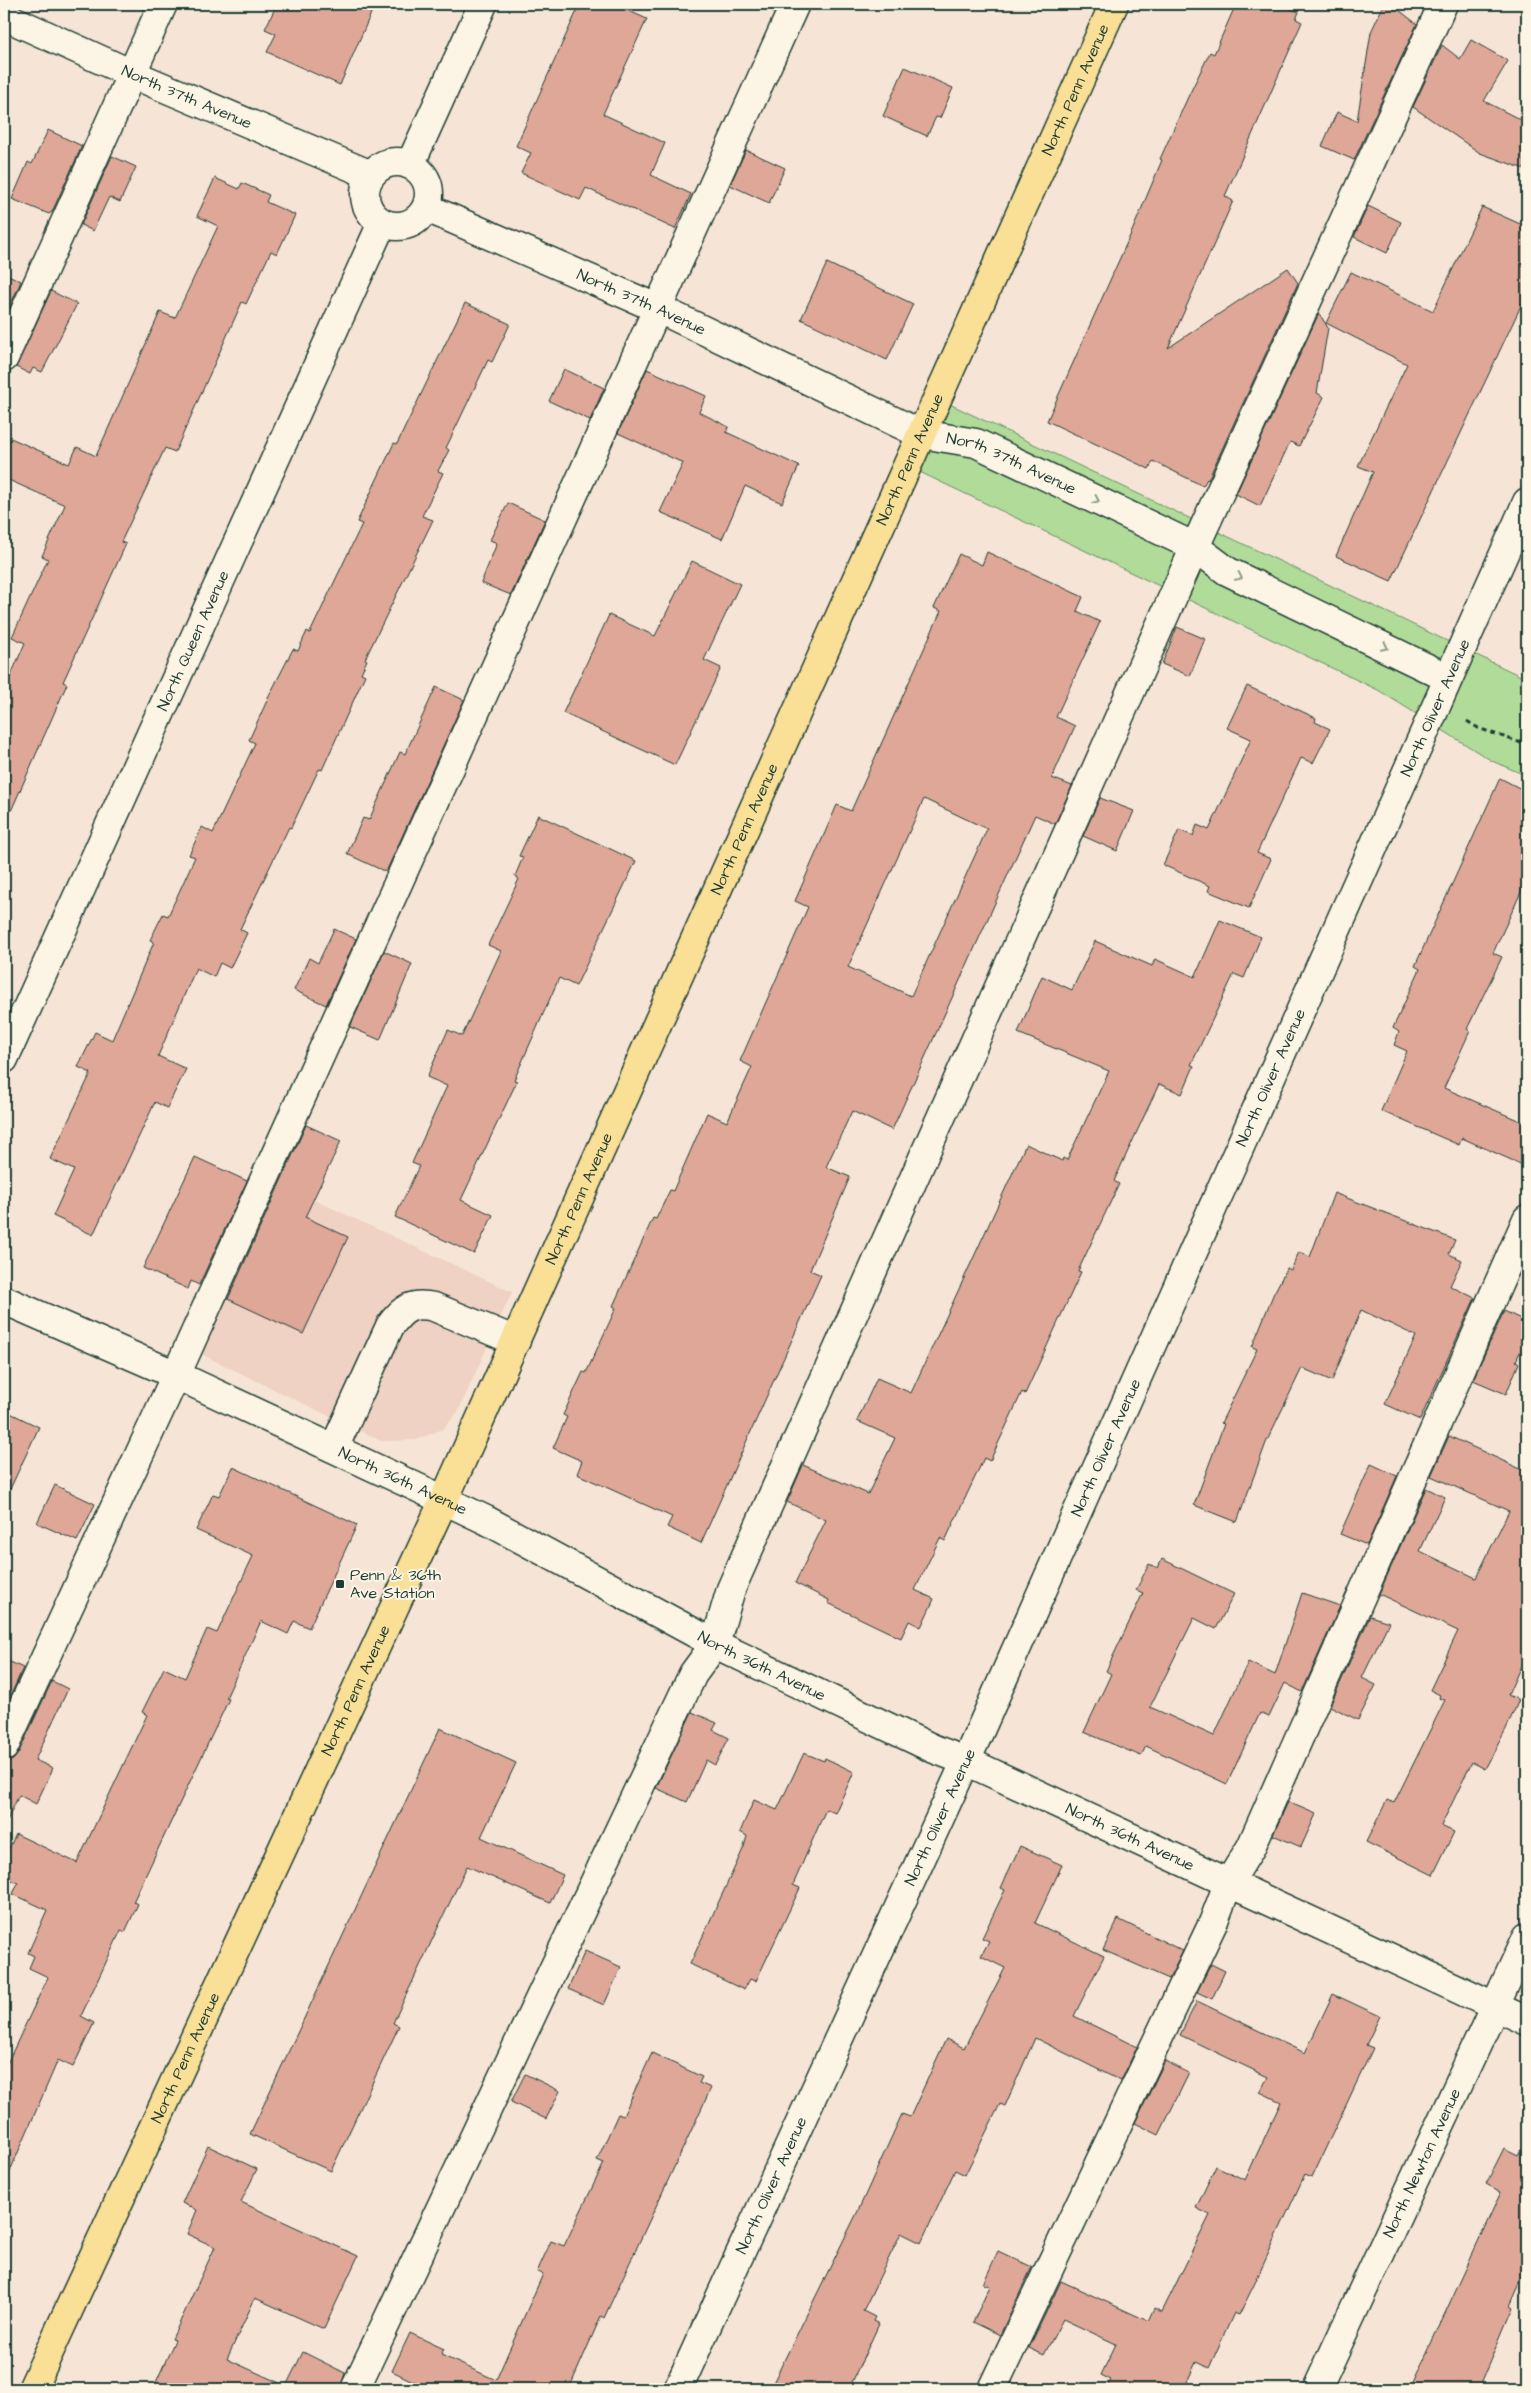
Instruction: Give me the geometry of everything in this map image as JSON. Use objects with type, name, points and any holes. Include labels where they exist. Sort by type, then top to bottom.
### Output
[{"type":"main road","name":"North Penn Avenue","points":[[32,2389],[444,1500],[1114,4]]},
{"type":"street","points":[[4,358],[163,4]]},
{"type":"street","points":[[410,164],[483,4]]},
{"type":"street","points":[[4,1747],[176,1375],[659,309],[795,4]]},
{"type":"street","points":[[355,2389],[693,1674],[715,1644],[731,1588],[1195,547],[1443,4]]},
{"type":"street","name":"North 37th Avenue","points":[[4,16],[132,74],[371,175]]},
{"type":"street","points":[[400,162],[410,164],[419,170],[428,183],[430,198],[427,208],[421,217],[403,226],[393,227],[382,223],[374,216],[366,202],[366,185],[371,175],[388,163],[400,162]]},
{"type":"street","name":"North 37th Avenue","points":[[427,208],[659,309],[921,434],[976,443],[1195,547],[1227,571],[1448,678]]},
{"type":"street","name":"North Queen Avenue","points":[[4,1059],[382,223]]},
{"type":"street","name":"North Oliver Avenue","points":[[678,2389],[966,1761],[1527,502]]},
{"type":"street","points":[[992,2389],[1212,1923],[1228,1884],[1255,1838],[1527,1219]]},
{"type":"street","name":"North 36th Avenue","points":[[4,1300],[176,1375],[486,1520],[715,1644],[934,1749],[966,1761],[1527,2021]]},
{"type":"street","points":[[334,1448],[390,1326],[400,1312],[409,1306],[420,1304],[434,1307],[516,1340]]},
{"type":"street","name":"North Newton Avenue","points":[[1317,2389],[1497,2006],[1527,1937]]},
{"type":"shaded area","points":[[274,1181],[512,1292],[458,1412],[443,1429],[416,1440],[381,1441],[195,1351]]},
{"type":"green space","points":[[937,398],[1527,679],[1527,776],[1492,761],[1378,690],[907,466]]},
{"type":"building","points":[[277,4],[375,4],[340,85],[267,52],[276,34],[265,29]]},
{"type":"building","points":[[580,4],[613,4],[647,19],[603,114],[665,143],[651,175],[691,194],[675,229],[586,188],[580,200],[521,173],[531,153],[516,146]]},
{"type":"building","points":[[1236,4],[1279,4],[1299,12],[1296,19],[1302,22],[1225,196],[1233,201],[1168,348],[1288,268],[1298,283],[1208,480],[1203,486],[1153,461],[1149,469],[1047,421],[1133,229],[1162,160],[1160,159],[1188,97],[1210,52],[1214,54]]},
{"type":"building","points":[[1384,4],[1391,4],[1417,24],[1354,160],[1322,146],[1337,112],[1357,121],[1371,32]]},
{"type":"building","points":[[1471,40],[1508,61],[1484,101],[1527,123],[1527,170],[1480,153],[1413,107],[1442,45],[1460,59]]},
{"type":"building","points":[[905,67],[953,88],[940,118],[936,117],[927,136],[883,116]]},
{"type":"building","points":[[48,130],[82,146],[52,212],[49,214],[12,199],[28,162],[32,164]]},
{"type":"building","points":[[746,150],[785,168],[769,203],[730,185]]},
{"type":"building","points":[[112,156],[136,167],[120,202],[109,197],[93,231],[81,225]]},
{"type":"building","points":[[215,178],[239,189],[242,183],[269,195],[266,202],[295,215],[277,254],[271,251],[246,304],[242,302],[175,452],[165,448],[121,542],[126,544],[63,682],[67,684],[4,827],[4,691],[25,643],[12,637],[48,559],[42,556],[65,505],[4,478],[4,435],[69,464],[77,447],[96,456],[160,312],[175,318],[218,226],[197,216]]},
{"type":"building","points":[[1368,206],[1401,222],[1387,253],[1354,237]]},
{"type":"building","points":[[1482,207],[1527,227],[1527,293],[1391,581],[1336,556],[1373,472],[1358,466],[1407,364],[1326,323],[1351,272],[1433,311]]},
{"type":"building","points":[[827,263],[913,304],[887,360],[801,319]]},
{"type":"building","points":[[4,273],[21,281],[4,320]]},
{"type":"building","points":[[51,291],[77,304],[42,372],[33,368],[30,374],[16,367]]},
{"type":"building","points":[[465,303],[510,324],[492,362],[488,360],[446,448],[449,450],[438,471],[443,473],[422,516],[433,520],[365,659],[367,660],[361,673],[365,675],[322,770],[319,769],[291,828],[289,827],[240,929],[247,933],[230,968],[220,963],[214,977],[196,968],[158,1056],[186,1069],[167,1108],[155,1102],[93,1235],[53,1216],[74,1170],[50,1159],[91,1073],[78,1067],[95,1032],[112,1040],[154,942],[150,940],[163,914],[168,916],[195,857],[189,855],[202,827],[213,833],[255,743],[249,740],[270,694],[293,649],[298,651],[307,631],[310,633],[362,524],[357,522],[394,443],[397,444]]},
{"type":"building","points":[[1319,313],[1328,328],[1317,393],[1324,397],[1299,446],[1290,442],[1260,506],[1236,494]]},
{"type":"building","points":[[564,369],[604,388],[590,420],[549,401]]},
{"type":"building","points":[[647,369],[706,396],[699,412],[729,427],[726,432],[799,466],[782,503],[745,486],[722,539],[660,512],[683,463],[618,433]]},
{"type":"building","points":[[508,503],[545,520],[511,595],[481,583],[497,543],[490,540]]},
{"type":"building","points":[[987,552],[1083,597],[1077,611],[1100,622],[1056,717],[1075,726],[1052,778],[1072,786],[1055,824],[1035,815],[892,1130],[852,1111],[826,1167],[850,1177],[810,1270],[821,1275],[701,1543],[667,1527],[672,1517],[577,1474],[582,1461],[553,1448],[567,1417],[563,1415],[583,1372],[586,1373],[616,1308],[613,1306],[653,1218],[656,1219],[670,1190],[673,1191],[707,1113],[727,1122],[752,1067],[740,1061],[808,907],[795,901],[837,805],[851,811],[941,611],[934,608],[959,554],[982,565]],"holes":[[[924,799],[987,829],[911,996],[848,967]]]},
{"type":"building","points":[[692,561],[740,584],[704,660],[721,668],[675,765],[563,713],[609,615],[655,636]]},
{"type":"building","points":[[1177,627],[1205,639],[1190,676],[1162,664]]},
{"type":"building","points":[[1247,686],[1316,718],[1315,722],[1330,729],[1313,763],[1301,758],[1257,853],[1271,859],[1249,908],[1208,891],[1210,886],[1163,865],[1179,830],[1193,836],[1197,825],[1209,830],[1251,739],[1227,728]]},
{"type":"building","points":[[436,687],[464,700],[386,872],[347,854],[363,818],[369,820],[400,752],[405,754]]},
{"type":"building","points":[[1500,778],[1527,792],[1527,879],[1493,953],[1502,957],[1467,1029],[1470,1031],[1444,1088],[1527,1124],[1527,1167],[1462,1138],[1459,1145],[1381,1111],[1407,1051],[1394,1045],[1399,1032],[1393,1028],[1420,969],[1415,966]]},
{"type":"building","points":[[1100,798],[1134,811],[1117,851],[1083,836]]},
{"type":"building","points":[[538,815],[636,861],[576,986],[559,978],[514,1080],[517,1081],[461,1200],[493,1215],[474,1254],[395,1217],[419,1166],[412,1163],[447,1086],[427,1077],[448,1030],[462,1036],[501,951],[488,945],[519,879],[515,876],[523,857],[519,856]]},
{"type":"building","points":[[1220,920],[1261,937],[1244,978],[1234,974],[1191,1065],[1194,1066],[1182,1094],[1159,1084],[1114,1181],[1119,1184],[1078,1271],[1081,1272],[1025,1394],[1022,1392],[990,1461],[984,1458],[945,1541],[940,1538],[915,1590],[934,1599],[921,1627],[909,1621],[901,1638],[828,1603],[829,1600],[795,1583],[826,1520],[787,1502],[803,1465],[868,1494],[895,1438],[857,1421],[877,1378],[911,1393],[1026,1144],[1062,1161],[1063,1158],[1067,1160],[1109,1071],[1018,1033],[1042,976],[1072,990],[1095,941],[1152,966],[1155,959],[1195,977]]},
{"type":"building","points":[[334,929],[356,939],[326,1005],[294,990],[309,958],[318,963]]},
{"type":"building","points":[[384,951],[412,964],[380,1040],[350,1027]]},
{"type":"building","points":[[306,1125],[341,1141],[305,1217],[348,1237],[303,1334],[228,1299]]},
{"type":"building","points":[[195,1157],[247,1181],[199,1285],[191,1281],[188,1289],[143,1268]]},
{"type":"building","points":[[1334,1193],[1455,1240],[1449,1254],[1462,1260],[1450,1286],[1475,1298],[1420,1420],[1385,1404],[1416,1336],[1361,1310],[1332,1381],[1302,1368],[1266,1443],[1237,1522],[1194,1505],[1224,1424],[1221,1423],[1257,1349],[1252,1347],[1273,1295],[1287,1268],[1291,1270],[1299,1252],[1310,1257]]},
{"type":"building","points":[[1504,1311],[1527,1322],[1527,1336],[1516,1361],[1519,1363],[1506,1394],[1473,1380]]},
{"type":"building","points":[[4,1410],[39,1427],[4,1502]]},
{"type":"building","points":[[1449,1436],[1527,1472],[1527,1652],[1508,1695],[1519,1700],[1506,1729],[1485,1769],[1472,1762],[1441,1826],[1454,1832],[1433,1875],[1366,1842],[1387,1800],[1394,1803],[1445,1700],[1439,1698],[1440,1695],[1430,1690],[1458,1631],[1379,1594],[1426,1488],[1445,1497],[1420,1551],[1476,1578],[1509,1511],[1431,1476]]},
{"type":"building","points":[[1371,1464],[1397,1476],[1367,1545],[1340,1534]]},
{"type":"building","points":[[233,1467],[357,1525],[309,1628],[294,1621],[288,1634],[261,1621],[226,1698],[229,1699],[133,1902],[138,1904],[125,1932],[121,1930],[81,2016],[94,2023],[73,2067],[58,2060],[4,2185],[4,2070],[48,1977],[29,1968],[34,1956],[28,1953],[47,1910],[13,1894],[18,1883],[4,1877],[4,1859],[16,1834],[77,1863],[147,1715],[142,1712],[164,1668],[185,1678],[207,1629],[217,1633],[253,1556],[196,1530],[213,1494],[219,1496]]},
{"type":"building","points":[[55,1485],[95,1504],[77,1541],[37,1523]]},
{"type":"building","points":[[1162,1559],[1234,1594],[1216,1629],[1194,1618],[1150,1707],[1214,1736],[1248,1662],[1275,1675],[1302,1593],[1340,1606],[1302,1692],[1285,1683],[1269,1717],[1260,1713],[1227,1784],[1146,1746],[1141,1756],[1084,1732],[1111,1674],[1106,1671],[1143,1593],[1136,1590],[1149,1564],[1158,1568]]},
{"type":"building","points":[[1370,1616],[1389,1622],[1362,1678],[1376,1685],[1358,1720],[1330,1706]]},
{"type":"building","points":[[4,1659],[23,1668],[4,1710]]},
{"type":"building","points":[[52,1681],[68,1689],[35,1760],[53,1768],[36,1804],[19,1795],[4,1827],[4,1762],[13,1760],[18,1754]]},
{"type":"building","points":[[692,1712],[717,1723],[713,1730],[729,1738],[715,1765],[706,1760],[687,1802],[656,1788]]},
{"type":"building","points":[[440,1728],[516,1763],[481,1837],[563,1875],[550,1903],[467,1866],[393,2023],[399,2026],[331,2171],[250,2134]]},
{"type":"building","points":[[804,1753],[824,1761],[825,1758],[854,1772],[835,1813],[826,1809],[793,1885],[800,1888],[756,1981],[750,1979],[744,1990],[690,1964],[744,1847],[747,1836],[740,1832],[754,1800],[777,1810]]},
{"type":"building","points":[[1288,1802],[1316,1814],[1301,1847],[1273,1835]]},
{"type":"building","points":[[1020,1846],[1062,1865],[1035,1923],[1104,1956],[1074,2016],[1137,2047],[1121,2081],[1035,2038],[1005,2106],[1000,2104],[965,2175],[955,2170],[921,2243],[901,2233],[863,2311],[875,2317],[873,2321],[879,2324],[849,2389],[770,2389],[857,2213],[902,2114],[910,2117],[946,2039],[964,2048],[1005,1968],[981,1956],[989,1941],[982,1938],[1005,1890],[1001,1888]]},
{"type":"building","points":[[1118,1919],[1183,1951],[1169,1979],[1103,1950]]},
{"type":"building","points":[[585,1951],[621,1967],[604,2005],[568,1989]]},
{"type":"building","points":[[1211,1964],[1225,1971],[1212,1999],[1197,1992]]},
{"type":"building","points":[[1333,1994],[1380,2016],[1366,2045],[1373,2048],[1312,2177],[1305,2174],[1253,2287],[1239,2315],[1234,2313],[1209,2368],[1196,2362],[1184,2389],[1106,2389],[1111,2380],[1101,2375],[1116,2344],[1063,2319],[1044,2355],[1029,2348],[1061,2281],[1148,2321],[1154,2308],[1162,2312],[1210,2215],[1196,2208],[1216,2166],[1245,2180],[1281,2102],[1260,2092],[1268,2077],[1180,2035],[1197,2001],[1305,2053]]},
{"type":"building","points":[[652,2053],[702,2077],[699,2083],[711,2088],[604,2318],[601,2316],[569,2389],[429,2389],[392,2371],[410,2333],[444,2349],[441,2355],[496,2380],[543,2274],[537,2272],[551,2241],[564,2246],[604,2163],[597,2160],[618,2114],[623,2116]]},
{"type":"building","points":[[1165,2061],[1189,2073],[1159,2135],[1135,2123]]},
{"type":"building","points":[[525,2074],[560,2091],[546,2119],[511,2102]]},
{"type":"building","points":[[1527,2136],[1527,2267],[1510,2305],[1513,2307],[1478,2389],[1410,2389],[1501,2192],[1486,2184],[1504,2148],[1518,2155]]},
{"type":"building","points":[[208,2146],[257,2169],[241,2202],[358,2256],[324,2329],[255,2298],[227,2359],[286,2386],[303,2352],[345,2373],[340,2389],[153,2389],[175,2340],[172,2339],[215,2247],[187,2234],[197,2210],[182,2203]]},
{"type":"building","points":[[998,2251],[1032,2267],[1000,2335],[973,2322],[990,2286],[983,2284]]},
{"type":"place","name":"Penn & 36th Ave Station","points":[[340,1584]]}]
